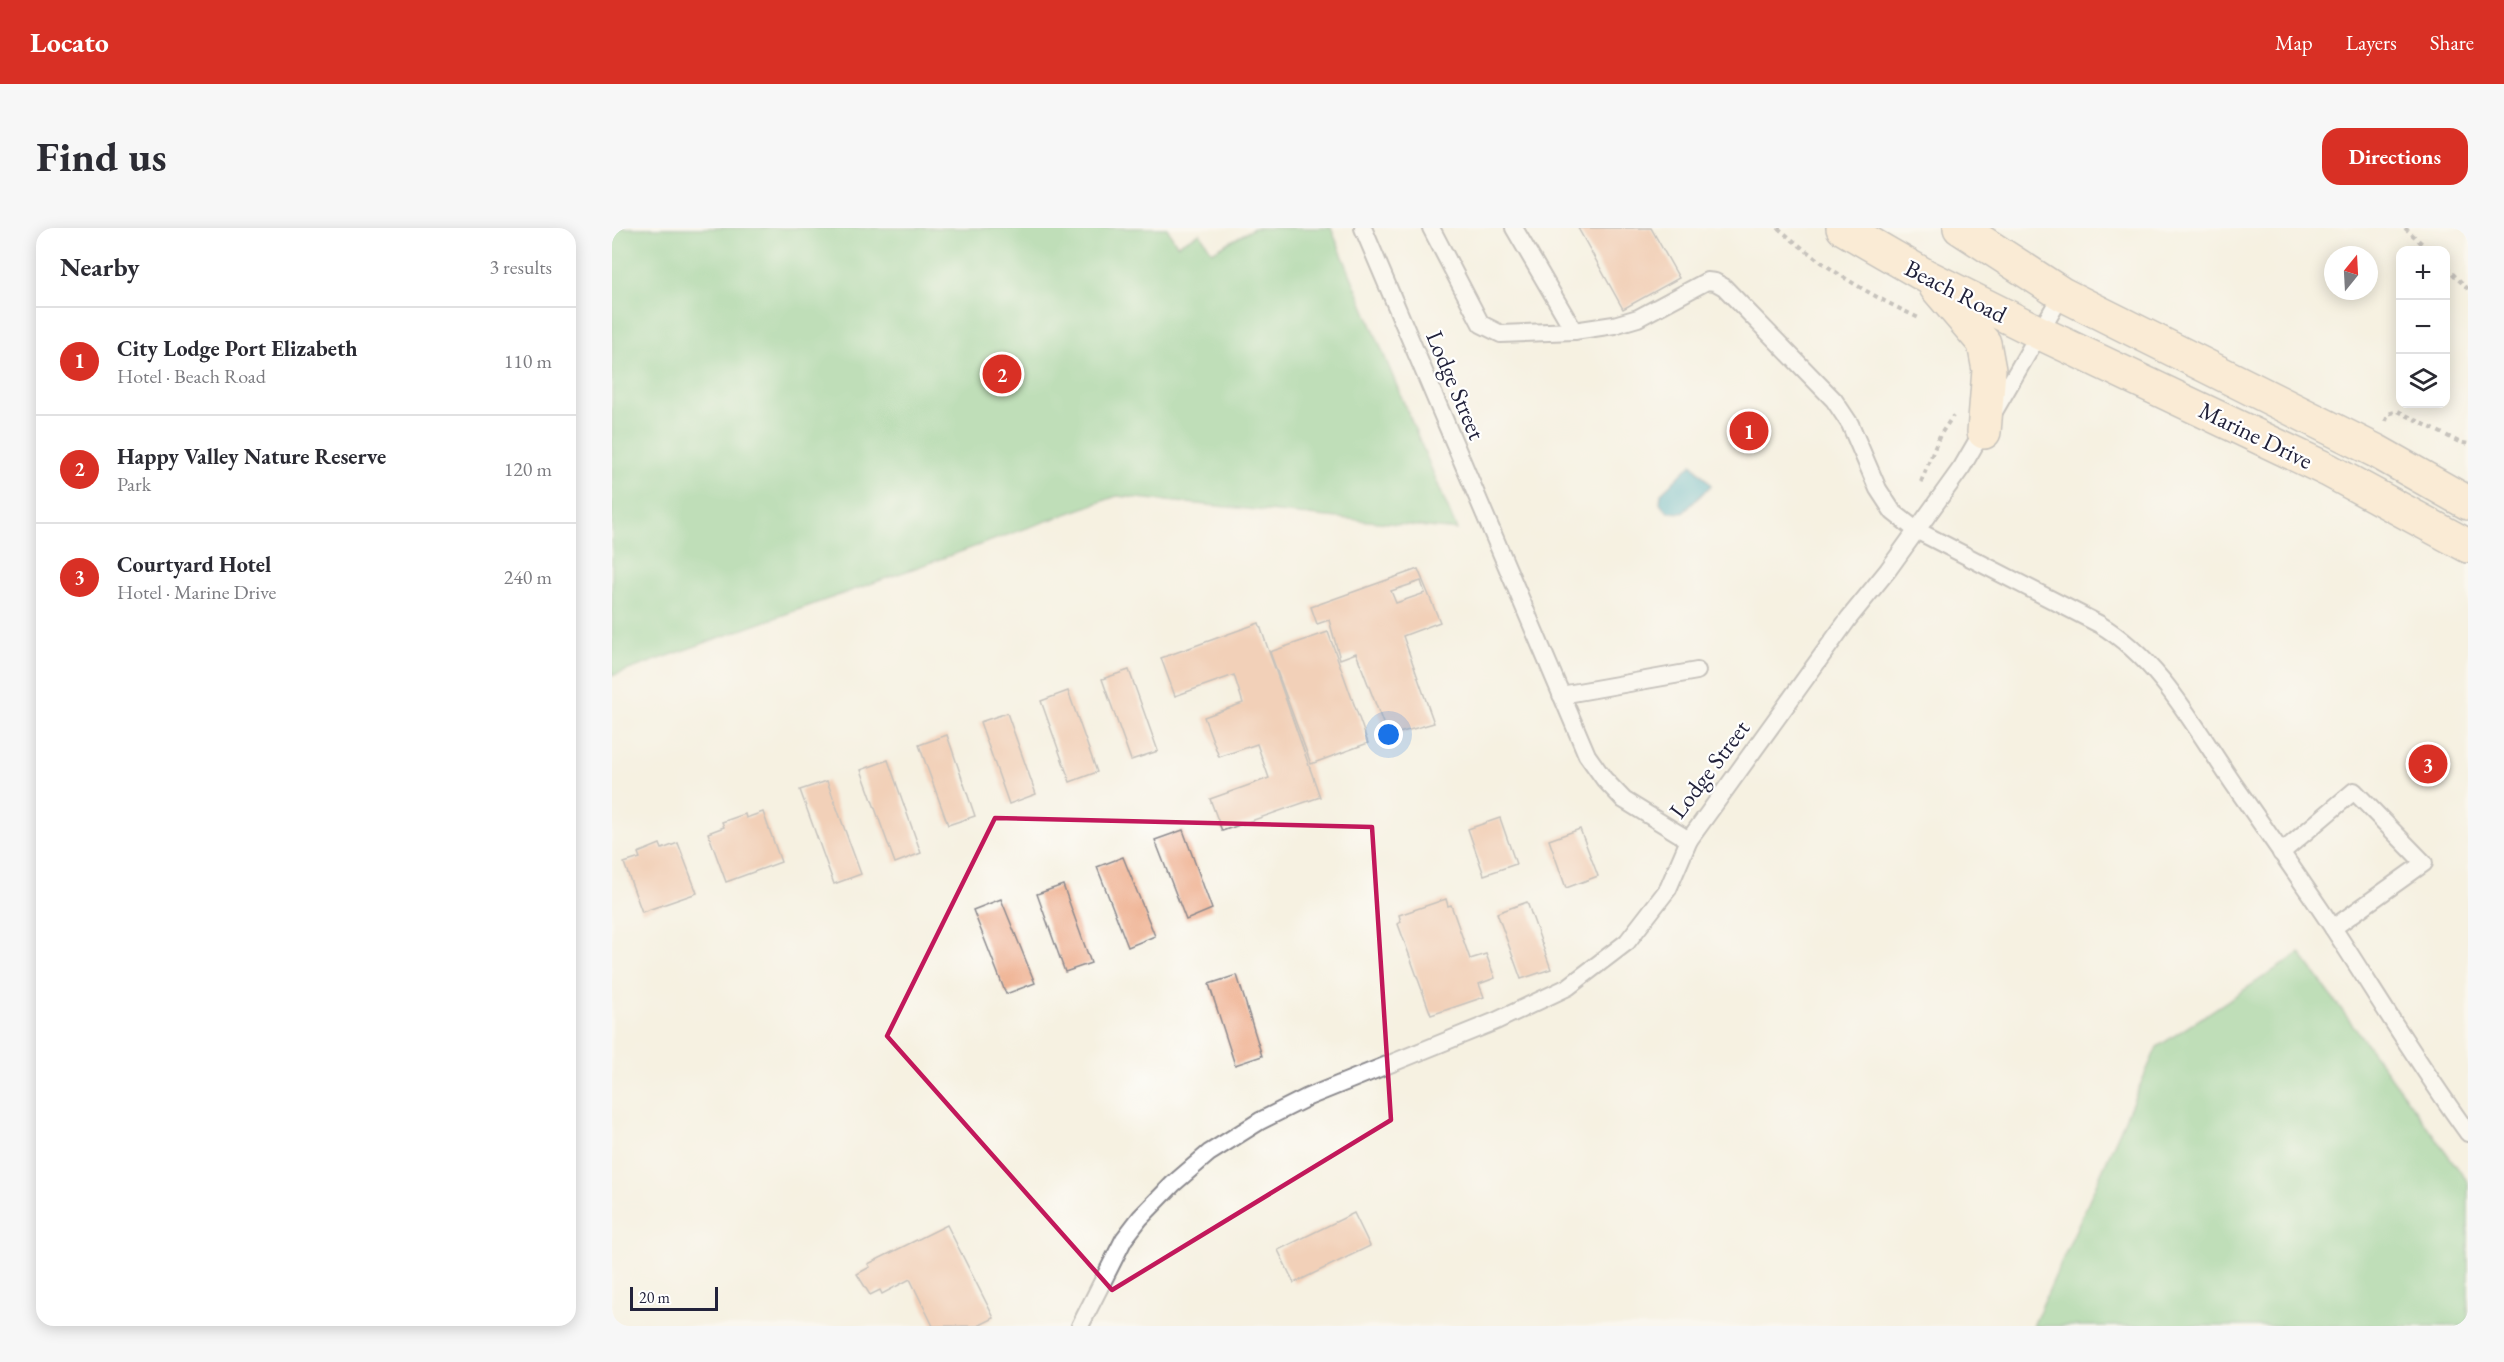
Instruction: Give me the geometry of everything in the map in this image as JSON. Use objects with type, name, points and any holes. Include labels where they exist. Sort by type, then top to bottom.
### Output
[{"type":"main road","name":"Beach Road","points":[[1843,228],[1926,276],[2040,333]]},
{"type":"main road","name":"Beach Road","points":[[1960,228],[2062,294]]},
{"type":"main road","points":[[1926,276],[1984,343],[1989,370],[1984,432]]},
{"type":"main road","name":"Marine Drive","points":[[2062,294],[2376,451],[2468,503]]},
{"type":"main road","name":"Marine Drive","points":[[2040,333],[2328,470],[2468,546]]},
{"type":"lane","name":"Lodge Street","points":[[1364,228],[1587,755],[1604,779],[1624,800],[1689,840],[1849,618],[1911,525],[1962,467],[2062,294]]},
{"type":"lane","points":[[1431,228],[1481,324],[1501,334],[1574,331],[1614,325],[1638,318],[1707,281],[1725,287],[1834,400],[1850,424],[1878,489],[1893,512],[1911,525],[2121,637],[2150,665],[2190,719],[2332,928],[2400,1035],[2468,1133]]},
{"type":"lane","points":[[1514,228],[1574,331]]},
{"type":"lane","points":[[1561,694],[1697,671]]},
{"type":"lane","points":[[2281,853],[2354,791],[2424,863],[2332,928]]},
{"type":"lane","points":[[1080,1326],[1124,1239],[1140,1218],[1173,1184],[1209,1153],[1260,1121],[1308,1097],[1496,1021],[1568,987],[1627,942],[1668,889],[1689,840]]},
{"type":"path","points":[[1779,228],[1817,261],[1868,293],[1929,322]]},
{"type":"path","points":[[2405,228],[2425,246]]},
{"type":"path","points":[[2450,272],[2468,289]]},
{"type":"path","points":[[1911,525],[1940,435],[1959,408]]},
{"type":"path","points":[[2376,451],[2388,414],[2398,411],[2458,442],[2468,444]]},
{"type":"highlighted area","points":[[995,818],[1372,827],[1391,1120],[1112,1290],[887,1036]]},
{"type":"green space","points":[[612,228],[1167,228],[1177,245],[1200,233],[1212,252],[1254,228],[1331,228],[1457,530],[1117,496],[612,676]]},
{"type":"green space","points":[[2300,953],[2468,1182],[2468,1326],[2033,1326],[2157,1047]]},
{"type":"water","points":[[1692,464],[1711,485],[1683,513],[1668,512],[1660,503],[1661,493]]},
{"type":"building","points":[[1578,228],[1651,228],[1679,278],[1623,309]]},
{"type":"building","points":[[1418,569],[1440,622],[1403,636],[1434,723],[1388,736],[1356,653],[1340,659],[1329,620],[1317,624],[1311,607]],"holes":[[[1421,581],[1425,593],[1396,603],[1391,591]]]},
{"type":"building","points":[[1259,623],[1320,797],[1222,831],[1210,799],[1269,778],[1257,744],[1219,757],[1204,717],[1243,703],[1234,675],[1175,696],[1161,658]]},
{"type":"building","points":[[1328,632],[1368,743],[1311,764],[1270,652]]},
{"type":"building","points":[[1129,670],[1158,751],[1131,760],[1102,679]]},
{"type":"building","points":[[1068,691],[1097,772],[1070,782],[1041,701]]},
{"type":"building","points":[[1007,713],[1036,794],[1009,804],[980,722]]},
{"type":"building","points":[[947,735],[975,816],[948,825],[919,745]]},
{"type":"building","points":[[888,760],[921,853],[895,863],[861,770]]},
{"type":"building","points":[[827,781],[861,874],[834,884],[800,790]]},
{"type":"building","points":[[763,812],[781,862],[726,882],[708,833],[724,827],[722,822],[745,814],[746,818]]},
{"type":"building","points":[[1500,818],[1516,864],[1484,875],[1468,829]]},
{"type":"building","points":[[1580,829],[1598,876],[1566,888],[1549,840]]},
{"type":"building","points":[[1183,830],[1212,909],[1186,920],[1155,840]]},
{"type":"building","points":[[678,843],[697,893],[642,912],[624,863],[640,858],[638,853],[660,844],[662,849]]},
{"type":"building","points":[[1123,857],[1155,936],[1128,947],[1097,867]]},
{"type":"building","points":[[1063,885],[1091,963],[1065,972],[1037,894]]},
{"type":"building","points":[[1001,899],[1035,983],[1006,994],[973,910]]},
{"type":"building","points":[[1446,899],[1448,906],[1451,905],[1470,959],[1486,954],[1495,978],[1479,984],[1484,997],[1431,1015],[1398,924],[1401,922],[1399,915]]},
{"type":"building","points":[[1527,902],[1551,969],[1521,979],[1497,913]]},
{"type":"building","points":[[1237,975],[1262,1056],[1235,1065],[1209,984]]},
{"type":"building","points":[[1354,1213],[1370,1246],[1294,1283],[1278,1250]]},
{"type":"building","points":[[947,1225],[994,1318],[978,1326],[933,1326],[910,1279],[882,1294],[880,1290],[870,1295],[857,1274],[870,1267],[868,1264]]},
{"type":"place","name":"Happy Valley Nature Reserve","points":[[1002,374]]},
{"type":"place","name":"City Lodge Port Elizabeth","points":[[1749,431]]},
{"type":"place","name":"Courtyard Hotel","points":[[2428,764]]}]
